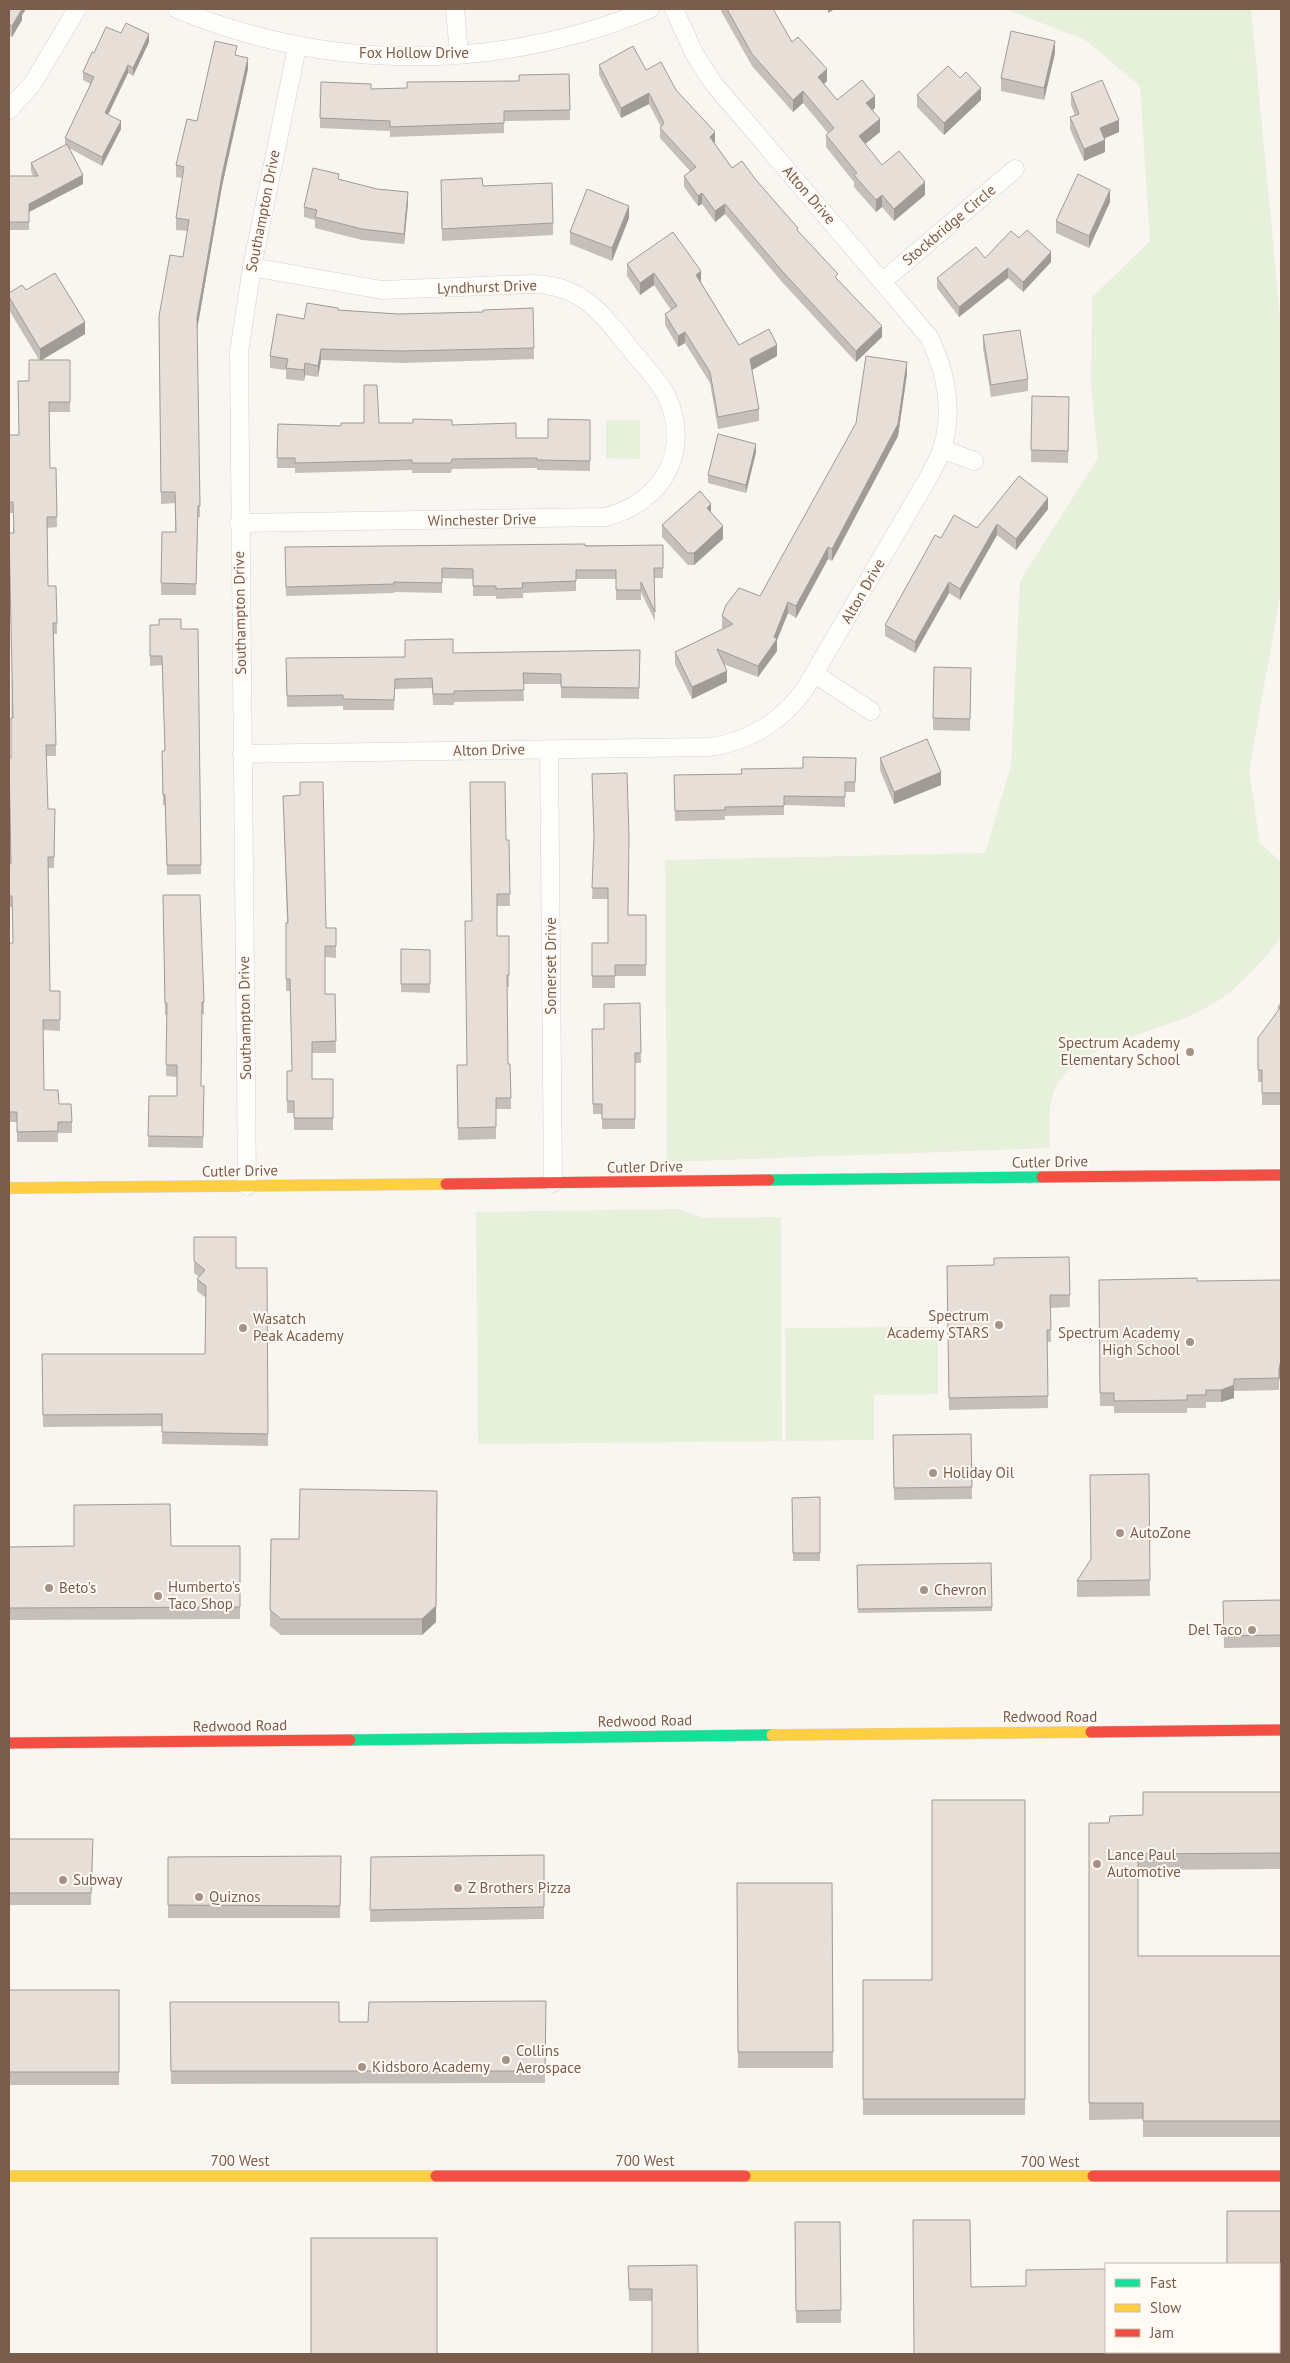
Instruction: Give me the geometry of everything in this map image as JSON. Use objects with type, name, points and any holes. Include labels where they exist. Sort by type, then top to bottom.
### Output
[{"type":"street","points":[[9,110],[33,83],[77,9]]},
{"type":"street","name":"Fox Hollow Drive","points":[[177,9],[233,29],[297,47],[376,56],[459,54],[514,48],[558,40],[650,9]]},
{"type":"street","points":[[455,9],[459,54]]},
{"type":"street","name":"Alton Drive","points":[[242,754],[721,746],[751,736],[786,713],[815,674],[928,480],[942,449],[948,409],[947,389],[937,354],[929,337],[713,83],[694,53],[674,9]]},
{"type":"street","name":"Southampton Drive","points":[[247,1186],[239,523],[239,352],[252,267],[297,47]]},
{"type":"street","name":"Stockbridge Circle","points":[[883,281],[1015,169]]},
{"type":"street","name":"Lyndhurst Drive","points":[[252,267],[382,290],[532,284],[544,284],[568,290],[579,295],[598,310],[658,382],[671,406],[677,433]]},
{"type":"street","name":"Winchester Drive","points":[[239,523],[605,517],[623,513],[650,495],[667,472],[673,459],[677,433]]},
{"type":"street","points":[[942,449],[974,461]]},
{"type":"street","points":[[815,674],[870,711]]},
{"type":"street","name":"Somerset Drive","points":[[549,749],[553,1182]]},
{"type":"street","name":"Cutler Drive","points":[[9,1188],[1281,1175]]},
{"type":"street","name":"Redwood Road","points":[[9,1743],[1281,1730]]},
{"type":"street","name":"700 West","points":[[9,2176],[1281,2176]]},
{"type":"green space","points":[[1006,9],[1251,9],[1281,327],[1281,591],[1249,771],[1260,843],[1281,862],[1283,908],[1281,934],[1274,946],[1256,967],[1237,986],[1216,1002],[1183,1018],[1110,1045],[1092,1054],[1063,1076],[1051,1101],[1049,1120],[1050,1148],[667,1162],[665,860],[985,853],[1011,766],[1020,581],[1098,458],[1091,385],[1092,297],[1150,241],[1140,86],[1085,40]]},
{"type":"green space","points":[[606,420],[640,420],[640,459],[606,458]]},
{"type":"green space","points":[[678,1209],[704,1218],[781,1217],[782,1441],[478,1444],[476,1212]]},
{"type":"green space","points":[[938,1327],[938,1394],[874,1395],[874,1440],[786,1441],[785,1328]]},
{"type":"building","points":[[9,9],[22,9],[12,26],[9,24]]},
{"type":"building","points":[[727,9],[773,9],[792,42],[798,37],[827,69],[818,77],[837,100],[862,80],[875,96],[866,103],[880,119],[859,136],[882,165],[899,151],[925,182],[894,209],[882,195],[876,200],[854,175],[857,173],[826,135],[834,128],[803,91],[793,100],[752,54]]},
{"type":"building","points":[[126,23],[149,34],[133,68],[128,65],[105,113],[121,121],[102,157],[65,138],[94,77],[83,72],[92,52],[94,53],[106,27],[121,33]]},
{"type":"building","points":[[1011,31],[1055,41],[1044,88],[1001,78]]},
{"type":"building","points":[[215,41],[237,46],[235,55],[248,58],[222,175],[197,318],[200,506],[198,506],[196,584],[161,583],[162,532],[176,532],[175,492],[161,492],[159,316],[170,255],[183,257],[189,220],[176,218],[184,167],[176,165],[187,119],[197,121]]},
{"type":"building","points":[[633,46],[646,70],[661,62],[676,90],[715,132],[710,137],[732,168],[742,161],[798,228],[797,230],[838,274],[835,277],[882,326],[856,351],[782,271],[725,204],[715,211],[702,193],[698,196],[684,176],[696,167],[660,128],[664,123],[649,93],[621,108],[599,65]]},
{"type":"building","points":[[948,66],[960,78],[966,72],[981,88],[944,123],[917,95]]},
{"type":"building","points":[[569,74],[570,110],[504,111],[504,123],[390,127],[390,121],[320,118],[321,82],[371,84],[371,89],[407,88],[407,82],[519,81],[519,75]]},
{"type":"building","points":[[1102,80],[1119,120],[1100,128],[1105,140],[1084,149],[1070,117],[1079,114],[1071,93]]},
{"type":"building","points":[[67,144],[83,175],[29,204],[29,222],[9,222],[9,176],[38,176],[31,163]]},
{"type":"building","points":[[313,168],[339,174],[338,179],[377,189],[408,192],[404,234],[362,229],[315,217],[317,210],[304,207]]},
{"type":"building","points":[[1078,174],[1110,190],[1089,236],[1056,221]]},
{"type":"building","points":[[482,178],[483,186],[552,183],[553,223],[442,229],[441,180]]},
{"type":"building","points":[[587,189],[629,206],[612,248],[570,232]]},
{"type":"building","points":[[1027,230],[1051,252],[1023,282],[1008,268],[959,307],[937,278],[976,247],[985,258],[1011,231],[1019,238]]},
{"type":"building","points":[[673,232],[701,271],[696,275],[739,345],[769,329],[777,345],[750,359],[759,409],[718,417],[710,372],[685,332],[678,336],[665,314],[677,306],[654,273],[640,283],[627,264]]},
{"type":"building","points":[[55,273],[85,322],[40,349],[9,297],[9,293],[22,285],[26,290]]},
{"type":"building","points":[[307,303],[338,308],[338,310],[398,314],[483,312],[483,310],[533,308],[534,348],[402,351],[321,349],[318,366],[305,363],[304,370],[286,368],[288,359],[270,356],[277,314],[304,319]]},
{"type":"building","points":[[1020,330],[1028,379],[991,385],[983,335]]},
{"type":"building","points":[[866,356],[907,362],[898,424],[832,549],[828,547],[796,606],[788,602],[774,637],[777,639],[758,666],[717,649],[727,671],[692,687],[675,652],[733,624],[722,616],[726,605],[739,588],[760,596],[856,423]]},
{"type":"building","points":[[29,360],[70,360],[70,402],[49,402],[50,468],[56,468],[57,517],[47,517],[48,586],[56,586],[57,623],[53,623],[56,745],[46,745],[48,809],[55,809],[54,857],[48,857],[50,991],[60,991],[60,1020],[43,1020],[44,1090],[58,1090],[59,1104],[71,1104],[72,1122],[58,1122],[58,1131],[17,1132],[17,1112],[9,1112],[9,943],[13,943],[12,896],[9,896],[9,864],[11,864],[9,758],[11,758],[11,718],[13,718],[9,533],[14,533],[13,502],[9,502],[9,435],[19,435],[18,381],[29,381]]},
{"type":"building","points":[[364,385],[377,385],[379,423],[413,423],[413,419],[452,420],[452,425],[516,423],[516,438],[548,438],[548,419],[590,420],[590,461],[537,460],[537,458],[452,459],[451,463],[412,463],[412,460],[295,463],[295,458],[277,458],[278,424],[341,426],[341,423],[364,423]]},
{"type":"building","points":[[1032,396],[1069,397],[1068,451],[1031,450]]},
{"type":"building","points":[[718,434],[756,444],[746,485],[708,475]]},
{"type":"building","points":[[1019,476],[1048,498],[1016,539],[997,524],[960,589],[949,582],[915,642],[885,625],[935,535],[941,538],[954,515],[977,528]]},
{"type":"building","points":[[700,491],[711,504],[707,508],[723,526],[694,553],[688,553],[662,525]]},
{"type":"building","points":[[585,544],[585,546],[663,545],[663,568],[654,568],[655,612],[641,582],[641,590],[616,590],[616,570],[576,570],[576,581],[522,583],[523,588],[496,589],[496,586],[473,586],[473,569],[442,568],[442,583],[394,582],[394,584],[286,587],[285,547]]},
{"type":"building","points":[[159,619],[181,619],[181,629],[198,629],[201,865],[167,865],[165,795],[163,795],[162,751],[165,751],[162,656],[150,656],[150,625],[159,625]]},
{"type":"building","points":[[453,639],[453,653],[640,650],[639,688],[561,687],[561,674],[523,673],[524,690],[454,691],[454,694],[433,694],[432,678],[395,679],[394,700],[343,699],[343,695],[287,696],[286,658],[405,657],[405,640]]},
{"type":"building","points":[[934,667],[971,668],[970,719],[933,718]]},
{"type":"building","points":[[927,739],[941,772],[894,792],[880,758]]},
{"type":"building","points":[[803,757],[856,758],[855,782],[845,782],[845,797],[784,796],[784,806],[725,807],[725,810],[675,811],[674,775],[742,774],[741,769],[803,768]]},
{"type":"building","points":[[627,773],[629,837],[628,915],[646,915],[646,965],[615,965],[615,976],[592,976],[592,943],[608,943],[608,888],[592,888],[594,836],[592,774]]},
{"type":"building","points":[[300,782],[323,782],[326,928],[336,928],[336,946],[325,946],[325,994],[335,994],[336,1041],[312,1042],[312,1079],[333,1079],[333,1118],[294,1118],[294,1101],[287,1101],[287,1071],[292,1071],[290,979],[286,979],[286,923],[288,923],[283,796],[300,795]]},
{"type":"building","points":[[470,782],[505,782],[506,840],[509,840],[510,894],[497,894],[497,936],[509,936],[509,975],[507,975],[508,1064],[510,1064],[511,1098],[496,1098],[496,1127],[458,1128],[457,1065],[467,1065],[465,921],[472,921]]},
{"type":"building","points":[[163,895],[200,895],[204,1002],[202,1002],[201,1086],[204,1086],[203,1137],[148,1136],[149,1096],[177,1096],[177,1065],[166,1065],[167,1003],[165,1003]]},
{"type":"building","points":[[401,949],[430,950],[430,984],[401,984]]},
{"type":"building","points":[[640,1003],[641,1053],[635,1053],[635,1119],[602,1119],[602,1104],[593,1104],[592,1029],[604,1029],[604,1004]]},
{"type":"building","points":[[1281,1003],[1281,1093],[1262,1093],[1262,1070],[1258,1070],[1258,1038],[1280,1008],[1278,1007]]},
{"type":"building","points":[[194,1237],[236,1237],[236,1268],[267,1268],[268,1434],[162,1432],[162,1414],[43,1415],[42,1354],[205,1354],[206,1286],[197,1279],[205,1270],[194,1261]]},
{"type":"building","name":"Spectrum Academy STARS","points":[[1069,1257],[1070,1295],[1050,1295],[1051,1330],[1047,1330],[1048,1396],[949,1398],[947,1266],[994,1265],[994,1258]]},
{"type":"building","name":"Spectrum Academy High School","points":[[1197,1278],[1197,1281],[1281,1280],[1281,1360],[1279,1378],[1234,1379],[1234,1385],[1221,1390],[1206,1390],[1206,1395],[1187,1395],[1187,1400],[1114,1401],[1114,1393],[1100,1393],[1099,1280]]},
{"type":"building","name":"Holiday Oil","points":[[971,1434],[972,1487],[894,1488],[893,1435]]},
{"type":"building","name":"AutoZone","points":[[1149,1474],[1150,1580],[1077,1581],[1091,1559],[1090,1475]]},
{"type":"building","points":[[300,1489],[437,1491],[436,1606],[422,1619],[281,1619],[270,1610],[271,1539],[299,1539]]},
{"type":"building","points":[[820,1497],[820,1553],[793,1553],[792,1498]]},
{"type":"building","points":[[170,1504],[171,1546],[240,1546],[240,1607],[9,1608],[9,1547],[74,1546],[74,1505]]},
{"type":"building","name":"Chevron","points":[[991,1563],[992,1607],[858,1609],[857,1565]]},
{"type":"building","name":"Del Taco","points":[[1281,1600],[1281,1635],[1224,1636],[1223,1601]]},
{"type":"building","points":[[1143,1792],[1281,1792],[1281,1853],[1138,1854],[1138,1956],[1281,1956],[1281,2121],[1143,2121],[1143,2103],[1089,2103],[1089,1823],[1109,1823],[1110,1816],[1143,1815]]},
{"type":"building","points":[[932,1800],[1025,1800],[1025,2099],[863,2099],[863,1980],[932,1980]]},
{"type":"building","points":[[9,1839],[93,1839],[91,1893],[9,1893]]},
{"type":"building","points":[[544,1855],[544,1907],[370,1910],[371,1857]]},
{"type":"building","points":[[341,1856],[340,1906],[168,1905],[168,1857]]},
{"type":"building","points":[[737,1883],[832,1883],[833,2052],[738,2052]]},
{"type":"building","points":[[9,1990],[119,1990],[119,2072],[9,2072]]},
{"type":"building","points":[[546,2001],[545,2071],[171,2071],[170,2002],[339,2002],[339,2022],[368,2022],[369,2002]]},
{"type":"building","points":[[1227,2211],[1281,2211],[1281,2304],[1280,2263],[1227,2263]]},
{"type":"building","points":[[913,2220],[970,2220],[971,2287],[1026,2286],[1026,2270],[1105,2269],[1105,2353],[1195,2354],[914,2354]]},
{"type":"building","points":[[795,2222],[840,2222],[841,2310],[796,2311]]},
{"type":"building","points":[[311,2238],[437,2238],[437,2354],[311,2354]]},
{"type":"building","points":[[697,2265],[698,2354],[652,2354],[652,2289],[629,2289],[628,2266]]},
{"type":"traffic: fast","points":[[769,1180],[1042,1177]]},
{"type":"traffic: fast","points":[[350,1740],[772,1735]]},
{"type":"traffic: slow","points":[[9,1188],[446,1184]]},
{"type":"traffic: slow","points":[[772,1735],[1091,1732]]},
{"type":"traffic: slow","points":[[9,2176],[436,2176]]},
{"type":"traffic: slow","points":[[745,2176],[1093,2176]]},
{"type":"traffic: jam","points":[[1042,1177],[1281,1175]]},
{"type":"traffic: jam","points":[[446,1184],[769,1180]]},
{"type":"traffic: jam","points":[[1091,1732],[1281,1730]]},
{"type":"traffic: jam","points":[[9,1743],[350,1740]]},
{"type":"traffic: jam","points":[[436,2176],[745,2176]]},
{"type":"traffic: jam","points":[[1093,2176],[1281,2176]]},
{"type":"place","name":"Spectrum Academy Elementary School","points":[[1190,1052]]},
{"type":"place","name":"Spectrum Academy STARS","points":[[999,1325]]},
{"type":"place","name":"Wasatch Peak Academy","points":[[243,1328]]},
{"type":"place","name":"Spectrum Academy High School","points":[[1190,1342]]},
{"type":"place","name":"Holiday Oil","points":[[933,1473]]},
{"type":"place","name":"AutoZone","points":[[1120,1533]]},
{"type":"place","name":"Beto's","points":[[49,1588]]},
{"type":"place","name":"Chevron","points":[[924,1590]]},
{"type":"place","name":"Humberto's Taco Shop","points":[[158,1596]]},
{"type":"place","name":"Del Taco","points":[[1252,1630]]},
{"type":"place","name":"Lance Paul Automotive","points":[[1097,1864]]},
{"type":"place","name":"Subway","points":[[63,1880]]},
{"type":"place","name":"Z Brothers Pizza","points":[[458,1888]]},
{"type":"place","name":"Quiznos","points":[[199,1897]]},
{"type":"place","name":"Collins Aerospace","points":[[506,2060]]},
{"type":"place","name":"Kidsboro Academy","points":[[362,2067]]}]
